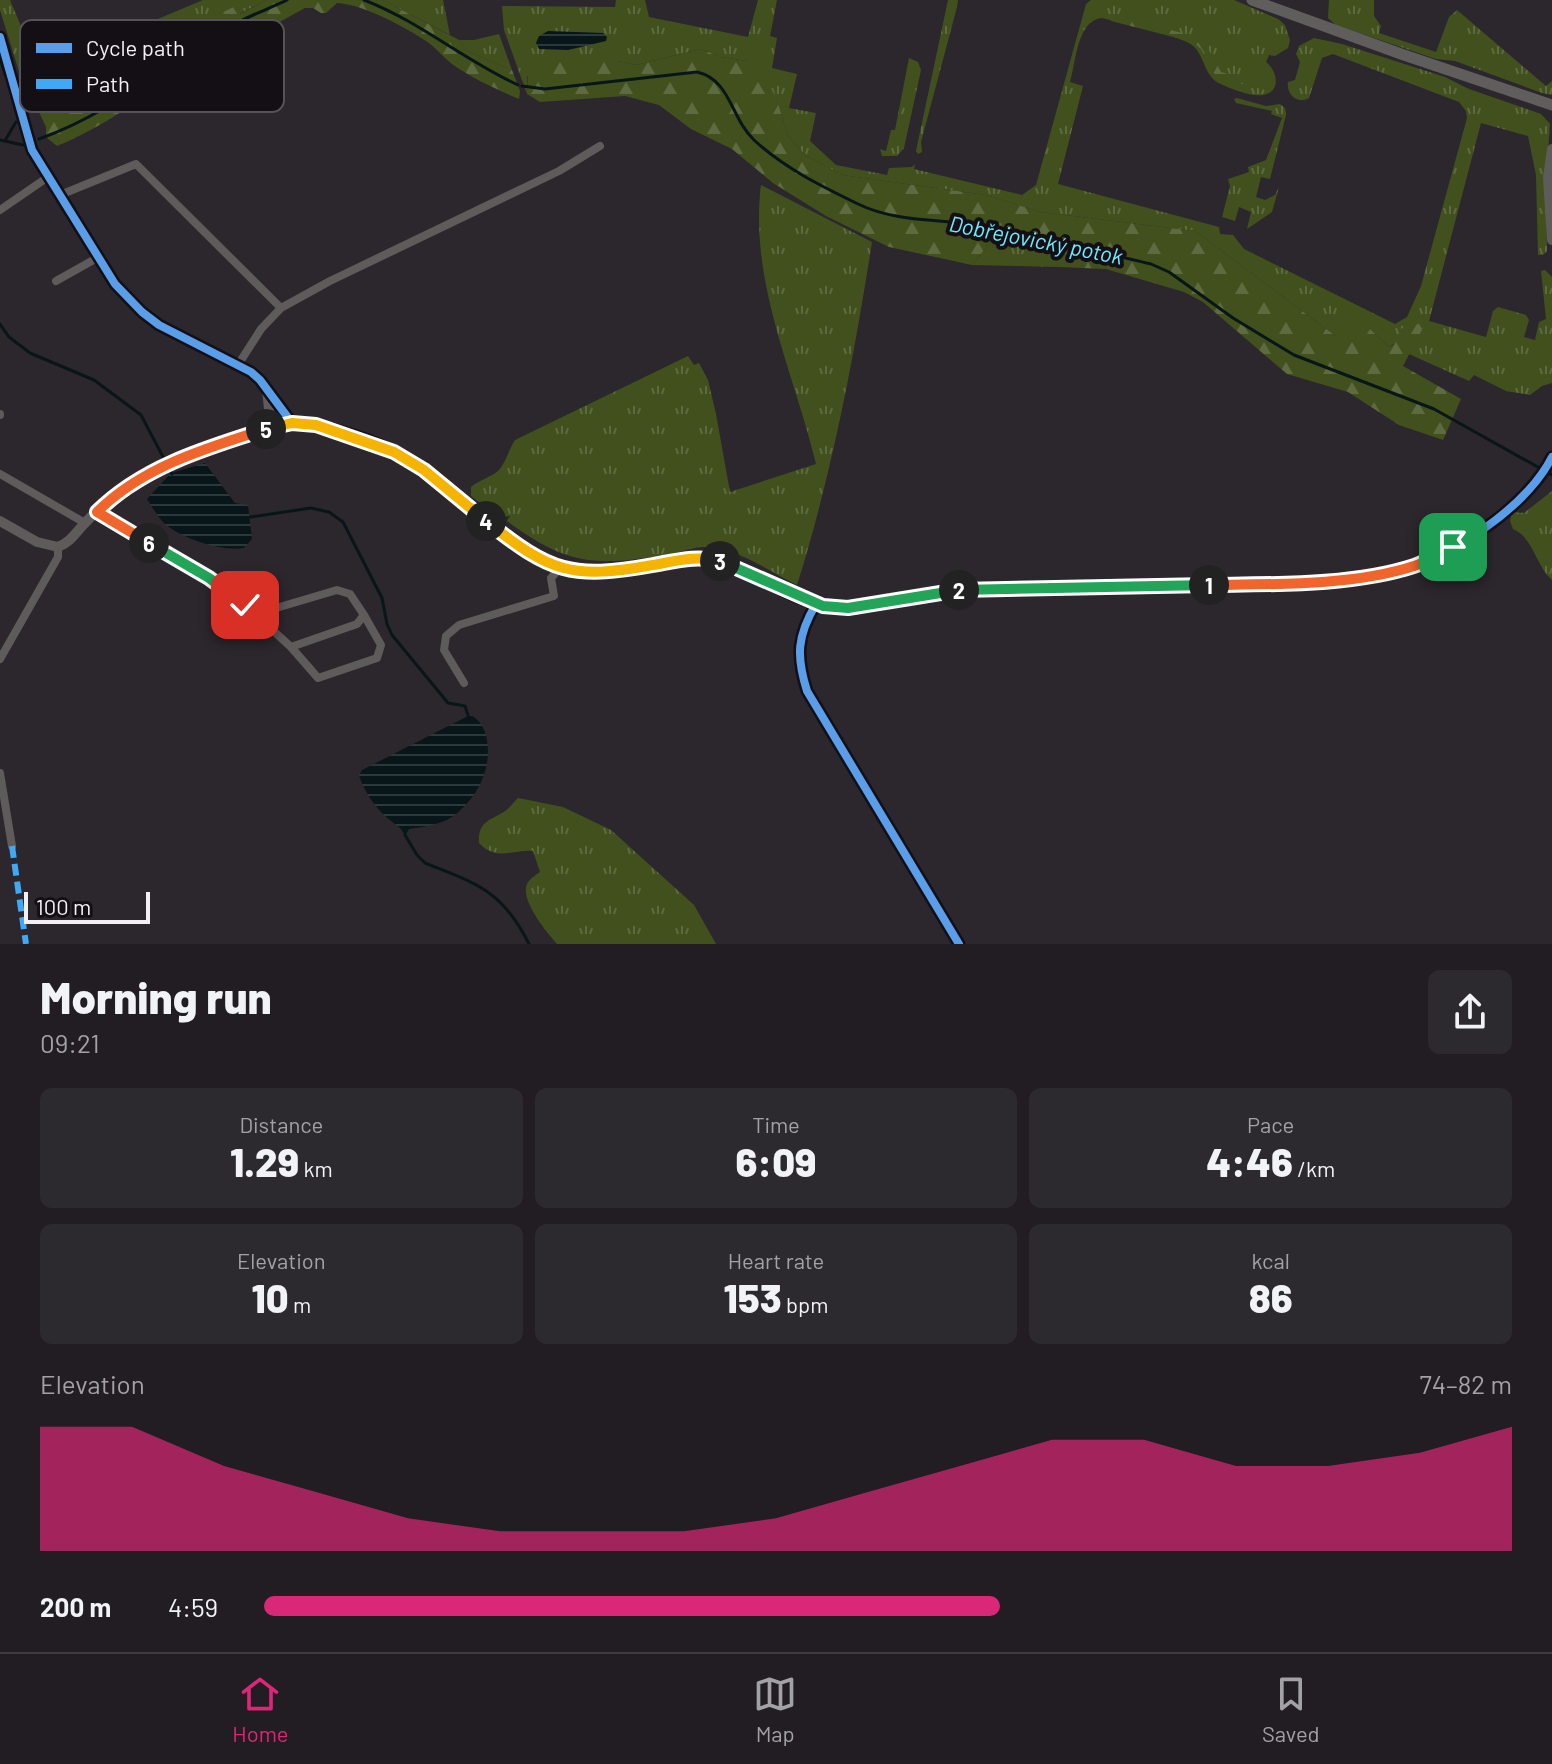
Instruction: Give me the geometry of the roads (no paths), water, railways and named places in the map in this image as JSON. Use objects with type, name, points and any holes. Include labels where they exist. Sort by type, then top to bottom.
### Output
[{"type":"main road","points":[[1252,0],[1552,105]]},
{"type":"street","points":[[0,37],[20,109]]},
{"type":"street","points":[[21,112],[32,150],[97,258],[122,292],[159,325],[251,372],[292,423]]},
{"type":"street","points":[[238,365],[261,329],[281,308],[330,281],[559,171],[600,146]]},
{"type":"street","points":[[1552,149],[1548,178],[1552,240]]},
{"type":"street","points":[[60,195],[136,164],[281,308]]},
{"type":"street","points":[[0,210],[48,177]]},
{"type":"street","points":[[1551,228],[1552,217]]},
{"type":"street","points":[[56,281],[97,258]]},
{"type":"street","points":[[267,390],[271,428]]},
{"type":"street","points":[[0,521],[37,542],[58,547],[71,539],[127,486],[168,465],[292,423],[327,428],[406,458],[524,551],[560,568],[578,572],[608,572],[691,558],[712,559],[723,561],[816,604],[848,608],[967,589],[1277,584],[1394,572],[1417,565],[1453,547],[1495,520],[1525,495],[1552,457]]},
{"type":"street","points":[[0,474],[85,523]]},
{"type":"street","points":[[97,512],[209,578],[256,614],[318,678],[370,662],[377,658],[381,645],[350,594],[337,590],[256,614]]},
{"type":"street","points":[[0,659],[58,557],[58,547]]},
{"type":"street","points":[[464,683],[444,650],[446,636],[459,625],[554,596],[551,578],[560,568]]},
{"type":"street","points":[[816,604],[808,617],[799,647],[798,657],[807,691],[959,944]]},
{"type":"street","points":[[291,647],[357,624],[364,615]]},
{"type":"street","points":[[0,773],[12,846]]},
{"type":"waterway","name":"Dobřejovický potok","points":[[244,20],[287,0]]},
{"type":"waterway","name":"Dobřejovický potok","points":[[364,0],[404,19],[518,85]]},
{"type":"waterway","points":[[0,58],[5,74]]},
{"type":"waterway","name":"Dobřejovický potok","points":[[522,86],[545,89],[697,72],[708,76],[724,91],[754,140],[803,176],[858,204],[901,217],[1021,233],[1151,264],[1169,272],[1233,318],[1294,355],[1434,409],[1552,475]]},
{"type":"waterway","name":"Dobřejovický potok","points":[[39,139],[97,112]]},
{"type":"waterway","points":[[6,139],[16,122]]},
{"type":"waterway","name":"Dobřejovický potok","points":[[0,140],[23,145]]},
{"type":"waterway","points":[[0,324],[9,337],[30,353],[94,380],[141,415],[172,474]]},
{"type":"waterway","points":[[250,517],[311,508],[329,512],[343,522],[382,598],[392,635],[448,703],[465,706],[469,718]]},
{"type":"waterway","points":[[405,835],[425,863],[474,884],[498,900],[529,944]]}]
